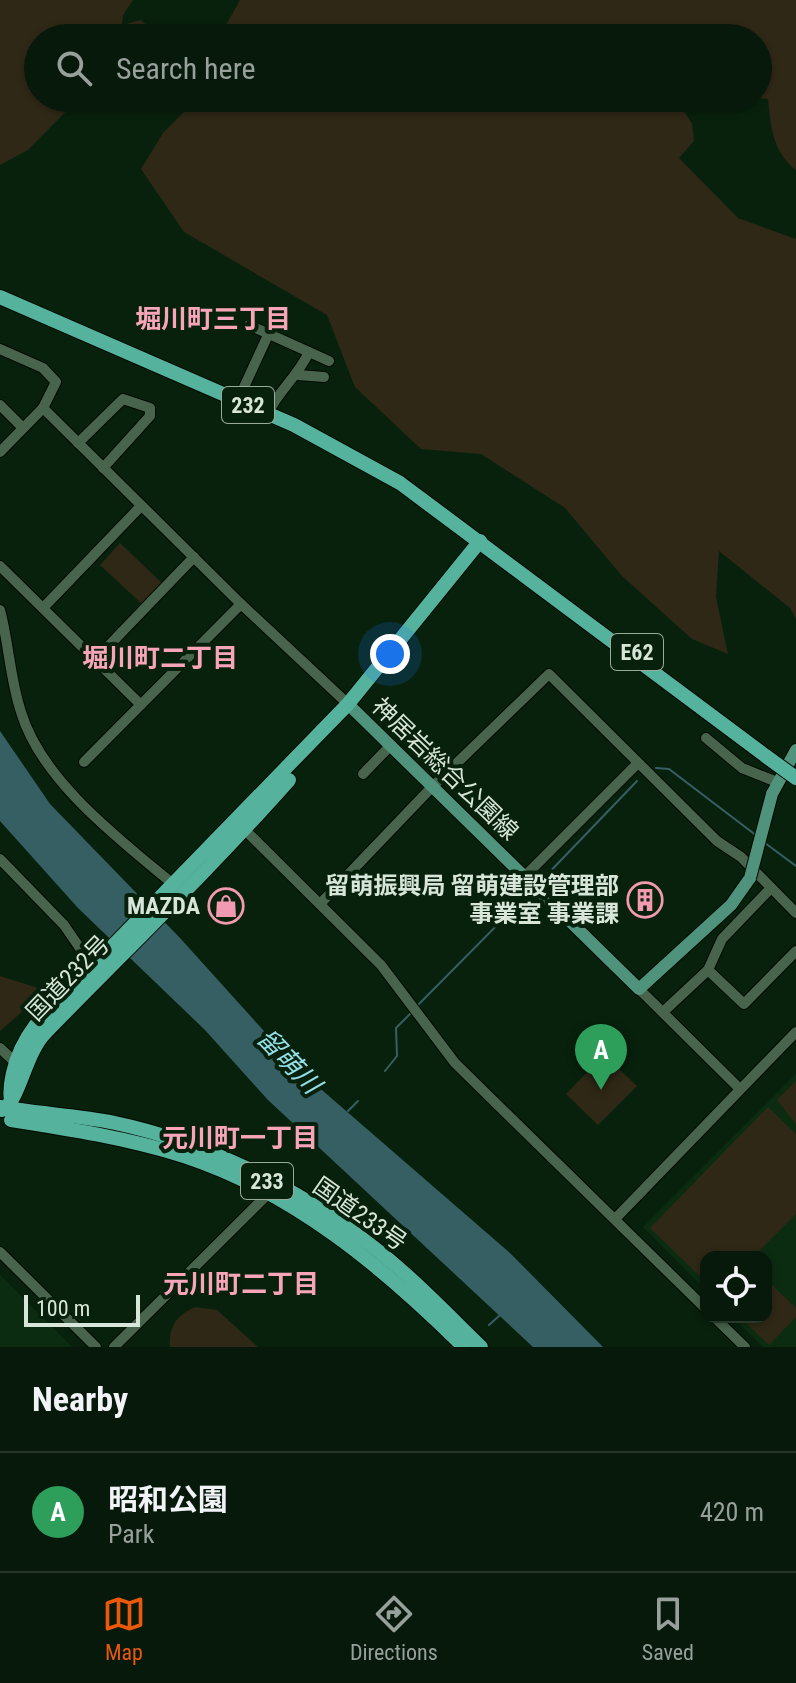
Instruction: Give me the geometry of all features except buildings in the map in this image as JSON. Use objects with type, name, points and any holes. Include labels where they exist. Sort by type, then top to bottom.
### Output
[{"type":"highway","name":"232","points":[[0,297],[268,413],[400,483],[480,541]]},
{"type":"highway","name":"E62","points":[[480,541],[769,754],[796,778]]},
{"type":"highway","name":"国道232号","points":[[8,1107],[18,1065],[35,1026],[241,826],[339,722],[348,704],[480,541]]},
{"type":"highway","name":"E62","points":[[769,754],[796,770]]},
{"type":"highway","name":"国道233号","points":[[8,1107],[118,1124],[207,1152],[366,1242],[481,1347]]},
{"type":"highway","name":"国道233号","points":[[273,1190],[358,1251],[407,1291],[464,1347]]},
{"type":"main road","name":"神居岩総合公園線","points":[[348,704],[639,989]]},
{"type":"main road","points":[[639,989],[731,905],[750,878],[775,788],[796,750]]},
{"type":"street","points":[[249,325],[329,361]]},
{"type":"street","points":[[238,400],[269,333]]},
{"type":"street","points":[[0,349],[54,376],[52,395],[43,408],[0,452]]},
{"type":"street","points":[[268,413],[277,393],[298,375],[309,352]]},
{"type":"street","points":[[298,375],[324,377]]},
{"type":"street","points":[[78,443],[123,399],[150,408],[150,416],[103,468]]},
{"type":"street","points":[[0,405],[23,428]]},
{"type":"street","points":[[43,408],[241,604],[348,704]]},
{"type":"street","points":[[43,608],[141,506]]},
{"type":"street","points":[[95,660],[194,557]]},
{"type":"street","points":[[0,566],[141,705]]},
{"type":"street","points":[[84,762],[241,604]]},
{"type":"street","points":[[0,610],[21,715],[37,747],[113,834],[170,892]]},
{"type":"street","points":[[320,904],[432,787],[549,674],[627,748],[637,764],[796,913]]},
{"type":"street","points":[[706,738],[742,768],[775,788]]},
{"type":"street","points":[[363,774],[390,746]]},
{"type":"street","points":[[524,877],[637,764]]},
{"type":"street","points":[[241,826],[381,965],[455,1063],[700,1303]]},
{"type":"street","points":[[0,859],[102,963]]},
{"type":"street","points":[[663,1012],[708,970],[722,939],[758,906],[771,888]]},
{"type":"street","points":[[708,970],[744,1004],[796,951]]},
{"type":"street","points":[[639,989],[740,1089]]},
{"type":"street","points":[[615,1219],[796,1032]]},
{"type":"street","points":[[0,1048],[18,1065]]},
{"type":"street","points":[[114,1347],[273,1190]]},
{"type":"street","points":[[0,1252],[96,1347]]},
{"type":"street","points":[[720,1323],[745,1347]]},
{"type":"shaded area","points":[[0,0],[133,0],[123,15],[122,24],[24,24],[24,112],[65,112],[28,150],[0,165]]},
{"type":"shaded area","points":[[240,0],[796,0],[796,170],[777,147],[772,129],[772,24],[227,24]]},
{"type":"shaded area","points":[[184,112],[685,112],[692,124],[694,141],[679,158],[738,218],[796,239],[796,619],[790,608],[719,551],[716,597],[728,654],[692,639],[622,576],[565,508],[481,454],[421,449],[355,387],[327,315],[184,232],[141,169],[163,133]]},
{"type":"shaded area","points":[[120,543],[163,584],[143,605],[100,565]]},
{"type":"shaded area","points":[[0,976],[38,988],[23,1011],[0,1031]]},
{"type":"shaded area","points":[[604,1055],[637,1086],[598,1125],[566,1094]]},
{"type":"shaded area","points":[[796,1074],[796,1347],[763,1347],[739,1323],[772,1323],[772,1251],[700,1251],[700,1284],[643,1227]]},
{"type":"shaded area","points":[[796,1081],[796,1124],[777,1100]]},
{"type":"shaded area","points":[[768,1107],[796,1134],[796,1214],[759,1251],[700,1251],[700,1276],[650,1228]]},
{"type":"shaded area","points":[[0,1275],[72,1347],[0,1347]]},
{"type":"shaded area","points":[[772,1285],[796,1308],[796,1317],[769,1345],[746,1323],[772,1323]]},
{"type":"shaded area","points":[[195,1307],[217,1310],[258,1347],[170,1347],[175,1322]]},
{"type":"water","name":"留萌川","points":[[0,731],[50,804],[180,938],[300,1071],[510,1253],[603,1347],[533,1347],[268,1100],[205,1030],[78,908],[0,821]]},
{"type":"waterway","points":[[656,768],[669,769],[757,836]]},
{"type":"waterway","points":[[540,882],[637,781]]},
{"type":"waterway","points":[[765,843],[796,866]]},
{"type":"waterway","points":[[416,1007],[528,894]]},
{"type":"waterway","points":[[385,1071],[397,1056],[396,1028],[412,1012]]},
{"type":"waterway","points":[[348,1111],[358,1101]]},
{"type":"waterway","points":[[489,1325],[500,1315]]},
{"type":"place","name":"留萌振興局 留萌建設管理部 事業室 事業課","points":[[645,900]]},
{"type":"place","name":"MAZDA","points":[[226,906]]},
{"type":"place","name":"昭和公園","points":[[601,1090]]},
{"type":"district","name":"堀川町三丁目","points":[[213,319]]},
{"type":"district","name":"堀川町二丁目","points":[[160,658]]},
{"type":"district","name":"元川町一丁目","points":[[240,1138]]},
{"type":"district","name":"元川町二丁目","points":[[241,1284]]}]
